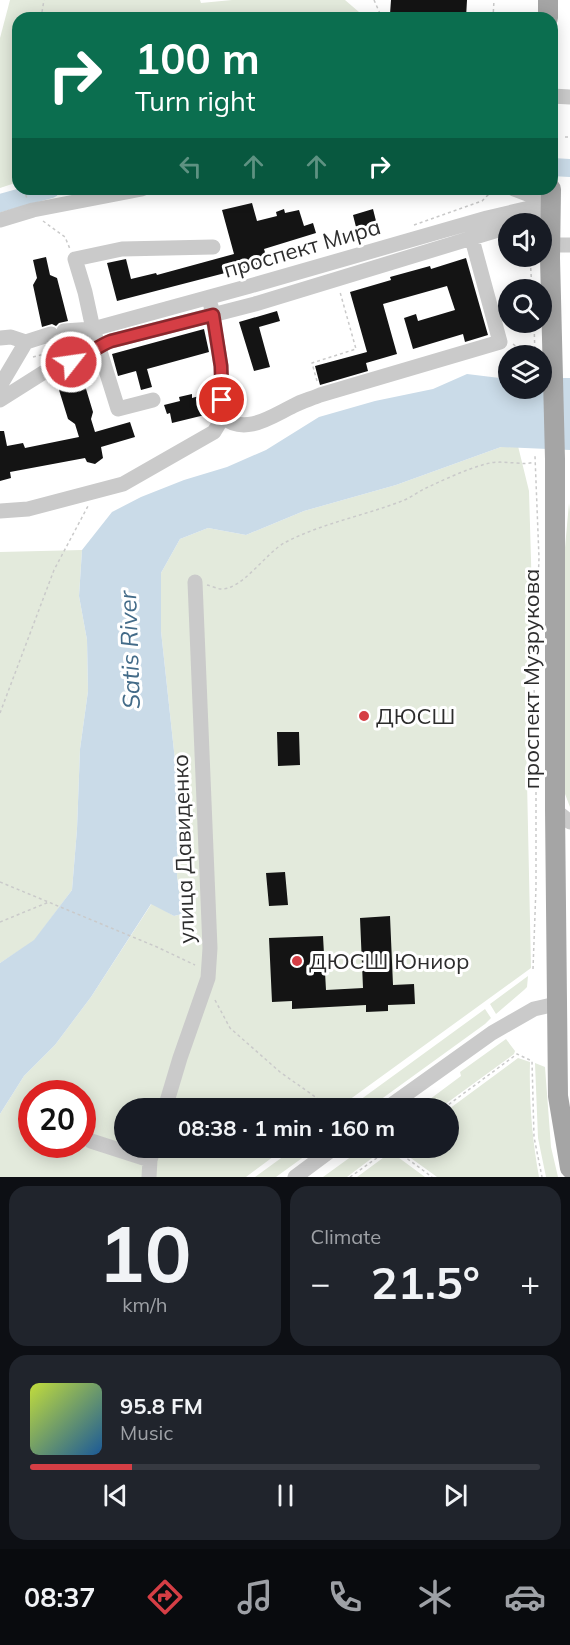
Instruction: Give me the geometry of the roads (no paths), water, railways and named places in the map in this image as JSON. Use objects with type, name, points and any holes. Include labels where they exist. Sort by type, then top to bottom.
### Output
[{"type":"main road","name":"проспект Музрукова","points":[[551,201],[553,377],[566,818],[563,944],[556,1004],[558,1096],[570,1168]]},
{"type":"street","points":[[0,220],[33,210],[111,195]]},
{"type":"street","points":[[532,195],[551,201]]},
{"type":"street","points":[[534,213],[551,201]]},
{"type":"street","name":"проспект Мира","points":[[0,338],[11,337],[26,342],[58,333],[93,328],[551,201]]},
{"type":"street","name":"проспект Мира","points":[[0,400],[64,363],[77,360],[98,346],[498,232]]},
{"type":"street","points":[[223,417],[231,424],[249,425],[268,419],[320,395],[500,342],[472,239]]},
{"type":"street","points":[[153,400],[118,409],[98,346],[75,259],[122,249],[213,247]]},
{"type":"street","points":[[0,512],[28,509],[123,483],[214,432],[223,417],[221,366],[209,297]]},
{"type":"street","points":[[0,386],[26,342]]},
{"type":"street","name":"улица Давиденко","points":[[168,1098],[208,978],[210,948],[195,582]]},
{"type":"street","points":[[401,1098],[492,1033],[534,1009],[556,1004]]},
{"type":"street","points":[[96,1142],[114,1146]]},
{"type":"street","points":[[149,1177],[151,1158]]},
{"type":"street","points":[[295,1177],[320,1158]]},
{"type":"water","name":"Satis River","points":[[467,374],[498,378],[498,399],[552,399],[552,378],[570,378],[570,450],[501,447],[396,485],[304,511],[246,535],[208,528],[180,539],[161,573],[161,631],[179,797],[177,876],[182,914],[174,916],[151,904],[91,997],[55,1045],[21,1080],[18,1080],[18,1086],[0,1114],[0,963],[34,940],[72,890],[80,749],[88,691],[87,640],[79,596],[82,550],[112,512],[141,497],[184,480],[227,467],[266,450],[319,417],[375,401],[433,389]]},
{"type":"waterway","points":[[558,167],[570,168]]},
{"type":"waterway","points":[[0,203],[29,195]]},
{"type":"place","name":"ДЮСШ","points":[[364,716]]},
{"type":"place","name":"ДЮСШ Юниор","points":[[297,961]]}]
